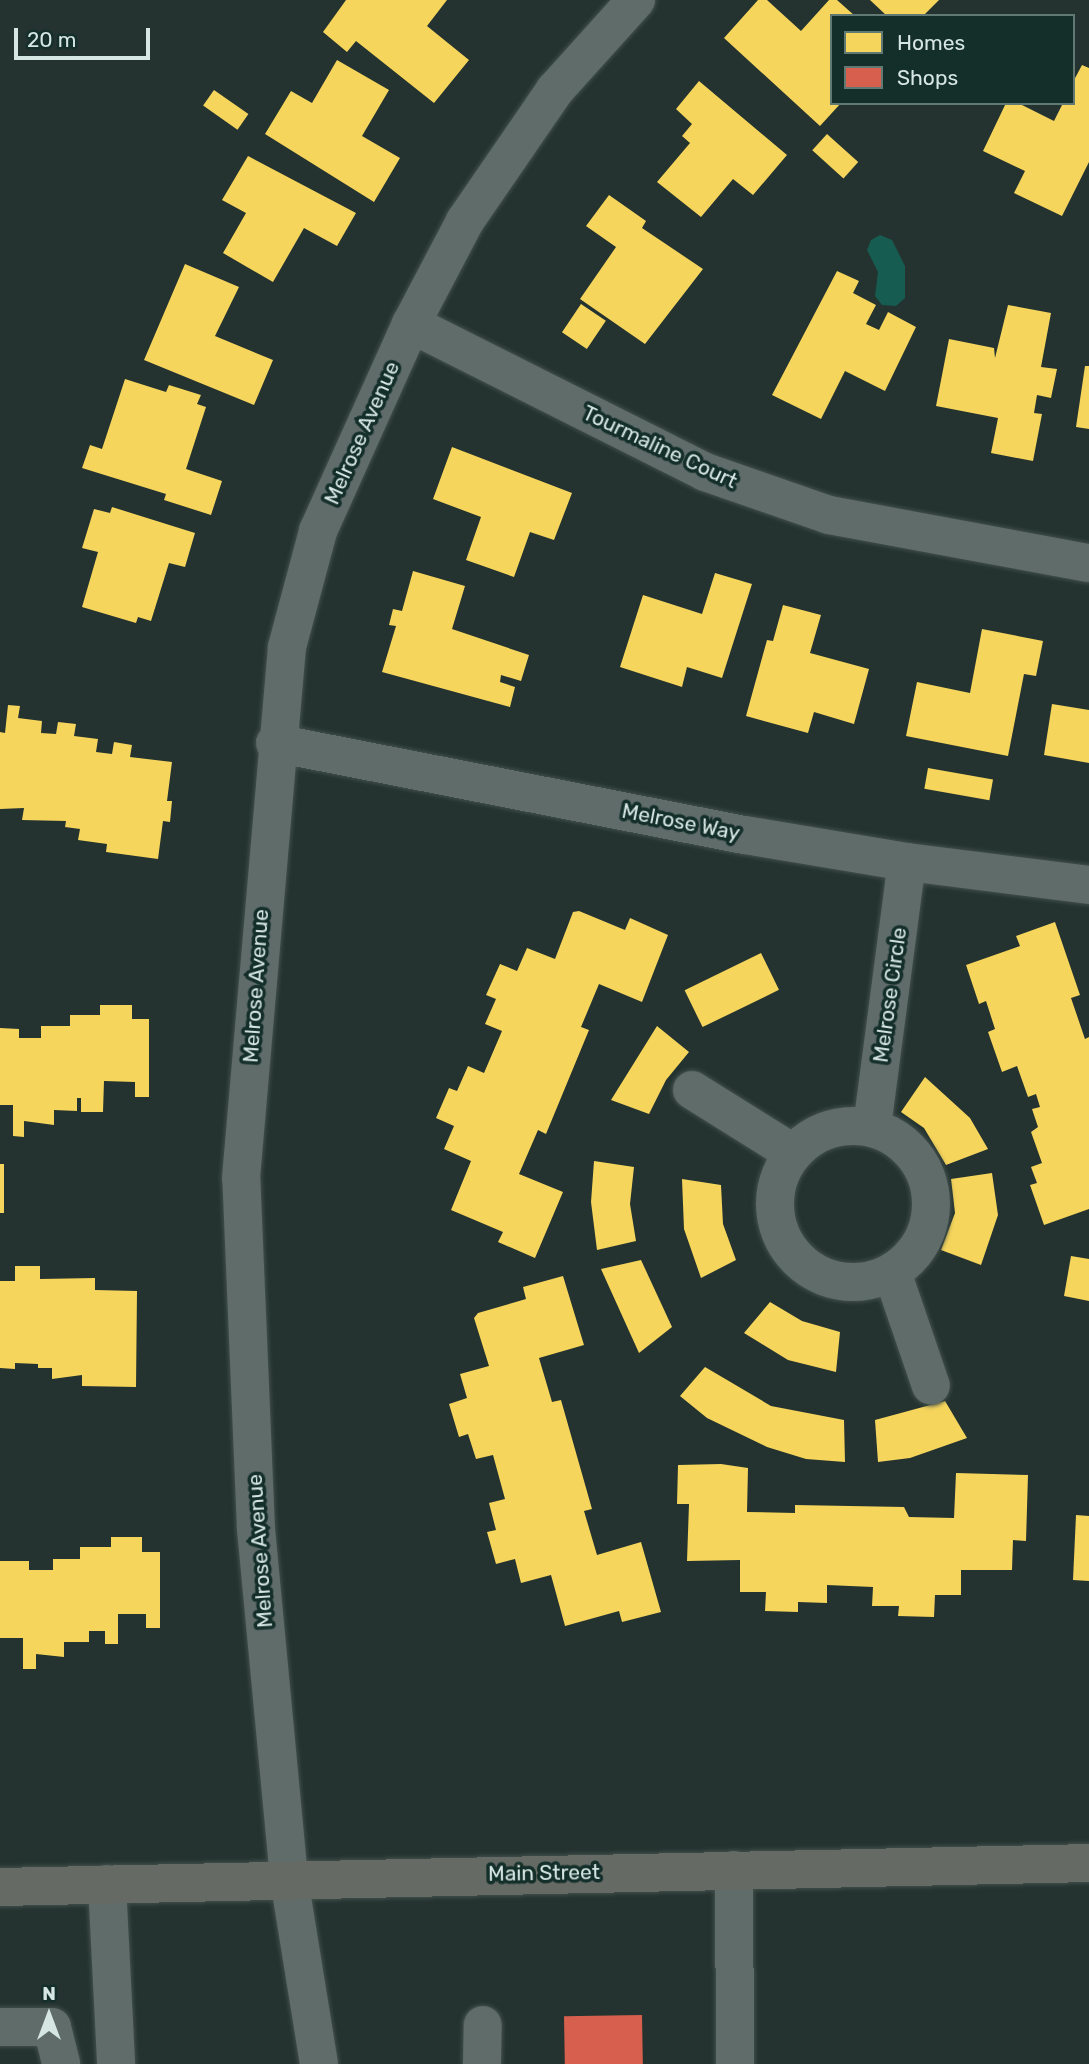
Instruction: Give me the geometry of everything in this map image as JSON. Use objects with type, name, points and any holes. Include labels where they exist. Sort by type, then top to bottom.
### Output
[{"type":"main road","name":"Main Street","points":[[0,1887],[289,1878],[1089,1863]]},
{"type":"street","name":"Melrose Avenue","points":[[319,2064],[289,1878],[256,1529],[242,1178],[275,743],[287,647],[318,531],[411,324],[475,202],[555,90],[636,0]]},
{"type":"street","name":"Tourmaline Court","points":[[411,324],[705,472],[828,514],[1089,563]]},
{"type":"street","name":"Melrose Way","points":[[275,743],[907,863],[1089,885]]},
{"type":"street","name":"Melrose Circle","points":[[872,1127],[907,863]]},
{"type":"street","points":[[692,1090],[793,1153]]},
{"type":"street","points":[[872,1127],[897,1138],[916,1157],[929,1180],[932,1207],[927,1233],[913,1256],[892,1272],[869,1281],[845,1282],[801,1262],[781,1233],[775,1198],[781,1174],[793,1153],[829,1129],[872,1127]]},
{"type":"street","points":[[892,1272],[931,1386]]},
{"type":"street","points":[[734,1870],[735,2064]]},
{"type":"street","points":[[107,1884],[116,2064]]},
{"type":"street","points":[[482,2064],[483,2025]]},
{"type":"street","points":[[0,2027],[52,2027],[61,2064]]},
{"type":"shaded area","points":[[880,235],[892,240],[905,266],[905,298],[896,306],[882,305],[875,296],[878,272],[867,250],[871,240]]},
{"type":"building: Homes","points":[[346,0],[447,0],[427,26],[469,60],[434,103],[356,41],[347,52],[323,32]]},
{"type":"building: Homes","points":[[758,0],[767,0],[801,31],[829,0],[837,0],[853,14],[830,14],[830,105],[839,105],[820,126],[724,38]]},
{"type":"building: Homes","points":[[870,0],[939,0],[925,14],[885,14]]},
{"type":"building: Homes","points":[[337,60],[389,90],[362,136],[400,158],[374,202],[265,134],[291,91],[312,103]]},
{"type":"building: Homes","points":[[1082,65],[1089,68],[1089,162],[1062,216],[1014,193],[1025,171],[983,151],[1005,105],[1022,105],[1054,121],[1062,105],[1075,105],[1075,78]]},
{"type":"building: Homes","points":[[699,81],[787,155],[753,195],[733,179],[701,217],[657,182],[690,143],[682,136],[692,124],[676,109]]},
{"type":"building: Homes","points":[[214,90],[248,114],[238,130],[203,106]]},
{"type":"building: Homes","points":[[827,134],[858,162],[843,178],[812,150]]},
{"type":"building: Homes","points":[[248,156],[356,213],[337,246],[304,228],[273,282],[223,253],[246,213],[222,200]]},
{"type":"building: Homes","points":[[609,195],[646,221],[642,228],[703,269],[645,344],[580,299],[616,247],[586,226]]},
{"type":"building: Homes","points":[[185,264],[239,287],[215,336],[273,360],[254,405],[144,360]]},
{"type":"building: Homes","points":[[837,271],[859,281],[853,293],[876,305],[866,324],[879,330],[888,312],[916,327],[885,391],[845,371],[821,419],[772,395]]},
{"type":"building: Homes","points":[[581,304],[606,321],[587,349],[562,332]]},
{"type":"building: Homes","points":[[1008,305],[1051,313],[1041,367],[1057,369],[1051,398],[1037,395],[1034,413],[1042,414],[1033,461],[991,453],[998,418],[936,406],[949,339],[994,348],[995,358]]},
{"type":"building: Homes","points":[[1085,366],[1089,366],[1089,429],[1076,427]]},
{"type":"building: Homes","points":[[125,379],[166,392],[169,385],[201,395],[197,404],[206,407],[186,469],[222,481],[211,515],[164,500],[166,494],[82,468],[90,445],[102,449]]},
{"type":"building: Homes","points":[[452,447],[572,493],[554,540],[530,532],[514,577],[466,560],[481,517],[433,499]]},
{"type":"building: Homes","points":[[112,507],[195,533],[185,567],[169,563],[151,621],[138,617],[136,623],[82,607],[98,552],[82,548],[94,509],[110,513]]},
{"type":"building: Homes","points":[[413,571],[465,586],[452,629],[529,655],[521,681],[501,675],[500,682],[515,687],[510,707],[382,672],[396,626],[389,625],[393,609],[402,611]]},
{"type":"building: Homes","points":[[715,573],[752,584],[722,678],[687,667],[682,687],[620,667],[643,595],[702,614]]},
{"type":"building: Homes","points":[[783,605],[821,615],[810,653],[869,669],[854,724],[814,712],[808,733],[746,716],[767,640],[773,641]]},
{"type":"building: Homes","points":[[982,629],[1043,641],[1036,676],[1024,674],[1008,756],[906,736],[917,682],[970,693]]},
{"type":"building: Homes","points":[[1052,704],[1089,710],[1089,763],[1044,755]]},
{"type":"building: Homes","points":[[8,705],[20,706],[18,718],[42,721],[41,733],[56,734],[58,722],[76,724],[74,736],[98,739],[96,752],[112,754],[114,742],[132,745],[130,757],[172,762],[167,801],[172,801],[170,822],[163,821],[158,859],[106,852],[107,844],[78,840],[80,829],[65,827],[66,821],[22,820],[24,808],[0,809],[0,732],[5,733]]},
{"type":"building: Homes","points":[[928,768],[993,779],[989,800],[924,789]]},
{"type":"building: Homes","points":[[579,911],[625,930],[630,918],[668,935],[642,1002],[599,984],[581,1027],[589,1030],[546,1134],[538,1130],[519,1174],[563,1192],[535,1258],[498,1242],[503,1232],[451,1210],[471,1161],[444,1149],[454,1126],[436,1118],[449,1088],[457,1091],[468,1066],[484,1073],[502,1031],[485,1024],[496,999],[486,995],[500,964],[517,971],[527,948],[555,959],[573,912]]},
{"type":"building: Homes","points":[[1055,922],[1080,995],[1071,998],[1085,1039],[1089,1037],[1089,1209],[1044,1225],[1030,1185],[1037,1183],[1031,1167],[1042,1163],[1031,1132],[1038,1127],[1032,1109],[1040,1107],[1036,1094],[1028,1097],[1017,1066],[1002,1072],[988,1032],[995,1029],[986,1001],[979,1004],[966,965],[1020,946],[1016,936]]},
{"type":"building: Homes","points":[[761,953],[779,990],[703,1027],[685,990]]},
{"type":"building: Homes","points":[[100,1005],[132,1005],[132,1019],[149,1019],[149,1097],[135,1097],[135,1082],[104,1081],[103,1112],[81,1112],[81,1098],[77,1098],[77,1111],[54,1110],[54,1125],[24,1121],[24,1137],[13,1136],[13,1105],[0,1105],[0,1028],[19,1029],[19,1038],[41,1038],[41,1026],[70,1026],[70,1015],[100,1015]]},
{"type":"building: Homes","points":[[657,1026],[689,1052],[666,1080],[649,1114],[611,1100]]},
{"type":"building: Homes","points":[[925,1077],[970,1118],[988,1149],[946,1165],[924,1128],[901,1112]]},
{"type":"building: Homes","points":[[594,1161],[634,1167],[630,1204],[636,1241],[597,1250],[591,1202]]},
{"type":"building: Homes","points":[[0,1164],[4,1164],[4,1213],[0,1213]]},
{"type":"building: Homes","points":[[992,1173],[998,1215],[981,1265],[941,1250],[955,1213],[951,1179]]},
{"type":"building: Homes","points":[[682,1179],[721,1185],[723,1224],[736,1260],[701,1278],[684,1229]]},
{"type":"building: Homes","points":[[1071,1256],[1089,1259],[1089,1301],[1064,1296]]},
{"type":"building: Homes","points":[[641,1260],[672,1327],[639,1353],[601,1269]]},
{"type":"building: Homes","points":[[15,1266],[40,1266],[40,1279],[95,1278],[95,1290],[137,1291],[136,1387],[82,1386],[82,1375],[52,1379],[52,1368],[38,1368],[38,1364],[15,1363],[15,1369],[0,1368],[0,1281],[15,1281]]},
{"type":"building: Homes","points":[[563,1276],[584,1345],[539,1358],[552,1402],[561,1400],[592,1509],[584,1511],[597,1555],[641,1542],[661,1612],[622,1622],[619,1611],[565,1626],[551,1575],[521,1583],[515,1559],[496,1564],[487,1532],[496,1530],[489,1503],[505,1499],[493,1455],[476,1459],[468,1434],[459,1437],[449,1404],[467,1398],[460,1374],[489,1366],[474,1318],[478,1313],[526,1299],[523,1287]]},
{"type":"building: Homes","points":[[770,1302],[802,1321],[840,1332],[836,1372],[788,1360],[744,1333]]},
{"type":"building: Homes","points":[[705,1367],[771,1406],[844,1420],[845,1462],[806,1459],[767,1447],[707,1418],[680,1396]]},
{"type":"building: Homes","points":[[945,1401],[967,1438],[910,1458],[878,1462],[875,1420]]},
{"type":"building: Homes","points":[[721,1464],[748,1468],[747,1512],[795,1513],[795,1505],[904,1507],[909,1517],[954,1518],[956,1473],[1028,1475],[1026,1541],[1013,1540],[1012,1570],[961,1570],[961,1595],[935,1595],[934,1617],[898,1616],[899,1606],[872,1606],[873,1587],[827,1585],[827,1603],[798,1602],[798,1612],[765,1611],[766,1592],[740,1592],[740,1560],[687,1561],[689,1504],[677,1504],[678,1465]]},
{"type":"building: Homes","points":[[1076,1515],[1089,1516],[1089,1581],[1073,1580]]},
{"type":"building: Homes","points":[[111,1537],[142,1537],[142,1552],[160,1552],[160,1628],[146,1628],[146,1614],[118,1614],[118,1644],[105,1644],[105,1631],[89,1631],[89,1642],[64,1642],[64,1657],[36,1654],[36,1669],[23,1669],[23,1638],[0,1638],[0,1561],[29,1561],[29,1570],[53,1570],[53,1559],[80,1559],[80,1547],[111,1547]]},
{"type":"building: Shops","points":[[642,2015],[643,2064],[565,2064],[564,2016]]}]
